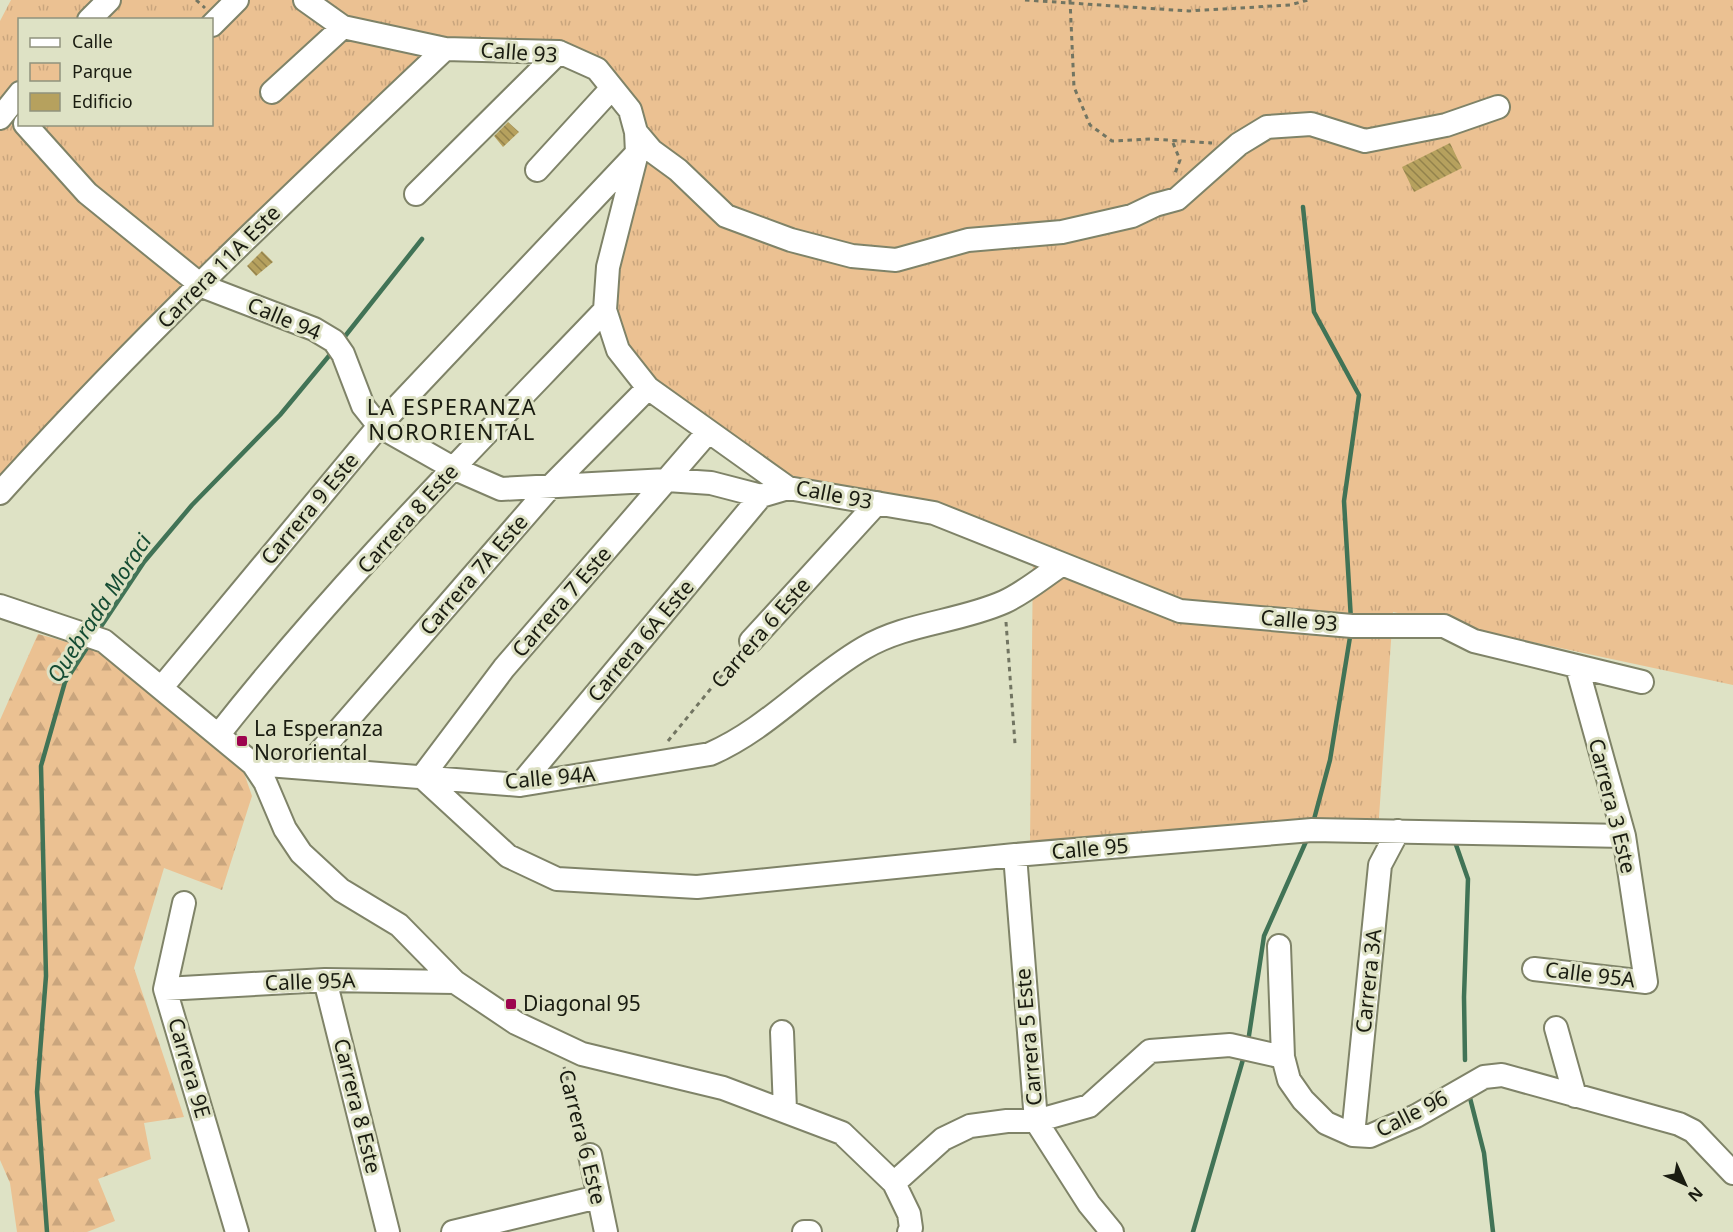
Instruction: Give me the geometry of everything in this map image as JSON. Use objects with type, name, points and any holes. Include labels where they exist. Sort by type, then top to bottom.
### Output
[{"type":"street","points":[[91,18],[109,0]]},
{"type":"street","points":[[213,24],[237,0]]},
{"type":"street","name":"Calle 93","points":[[305,0],[343,27],[445,49],[559,52],[597,69],[630,110],[637,143],[608,267],[605,310],[618,350],[648,388],[788,488],[934,513],[1180,611],[1352,626],[1444,626],[1474,641],[1642,682]]},
{"type":"street","points":[[272,92],[343,27]]},
{"type":"street","name":"Carrera 11A Este","points":[[0,493],[108,378],[202,286],[256,228],[445,49]]},
{"type":"street","points":[[416,194],[559,52]]},
{"type":"street","points":[[537,170],[612,88]]},
{"type":"street","points":[[637,143],[678,170],[726,216],[791,240],[852,256],[896,260],[968,240],[1062,232],[1132,216],[1155,205],[1177,199],[1239,144],[1267,127],[1311,124],[1365,141],[1446,125],[1498,107]]},
{"type":"street","name":"Calle 94","points":[[27,126],[87,193],[202,286],[314,329],[338,348],[363,406],[379,426],[453,468],[501,489],[667,480],[711,483],[761,496]]},
{"type":"street","name":"Carrera 9 Este","points":[[162,687],[379,426],[637,143]]},
{"type":"street","name":"Carrera 8 Este","points":[[219,734],[270,670],[453,468],[605,310]]},
{"type":"street","name":"Carrera 7A Este","points":[[306,768],[551,486],[648,388]]},
{"type":"street","name":"Carrera 7 Este","points":[[422,777],[504,668],[708,432]]},
{"type":"street","points":[[761,496],[788,488]]},
{"type":"street","name":"Carrera 6A Este","points":[[520,785],[761,496]]},
{"type":"street","name":"Carrera 6 Este","points":[[751,641],[877,503]]},
{"type":"street","name":"Calle 94A","points":[[253,764],[520,785],[648,766],[710,754],[738,742],[863,648],[884,638],[1004,602],[1061,565]]},
{"type":"street","points":[[0,606],[93,638],[162,687],[219,734],[253,764],[265,782],[285,829],[301,854],[341,890],[399,925],[455,982],[516,1023],[557,1043],[608,1062],[723,1088],[842,1132],[894,1183],[904,1201],[910,1230]]},
{"type":"street","name":"Carrera 3 Este","points":[[1576,667],[1624,836],[1646,982]]},
{"type":"street","name":"Calle 95","points":[[422,777],[508,856],[557,879],[697,887],[1015,855],[1312,830],[1624,836]]},
{"type":"street","name":"Carrera 3A","points":[[1353,1135],[1380,865],[1398,831]]},
{"type":"street","name":"Carrera 5 Este","points":[[1015,855],[1036,1121],[1089,1204],[1112,1232]]},
{"type":"street","name":"Carrera 9E","points":[[184,903],[165,988],[237,1232]]},
{"type":"street","name":"Calle 96","points":[[1279,946],[1283,1057],[1289,1080],[1303,1100],[1326,1123],[1353,1135],[1370,1136],[1388,1130],[1484,1077],[1502,1075],[1679,1124],[1693,1131],[1733,1173]]},
{"type":"street","name":"Calle 95A","points":[[1534,969],[1646,982]]},
{"type":"street","name":"Carrera 8 Este","points":[[325,980],[388,1232]]},
{"type":"street","name":"Calle 95A","points":[[165,988],[325,980],[455,982]]},
{"type":"street","points":[[1556,1028],[1575,1096]]},
{"type":"street","points":[[783,1032],[785,1110]]},
{"type":"street","points":[[894,1183],[943,1139],[970,1126],[1006,1121],[1036,1121],[1089,1106],[1150,1051],[1230,1045],[1283,1057]]},
{"type":"street","name":"Carrera 6 Este","points":[[590,1155],[606,1232]]},
{"type":"street","points":[[453,1232],[598,1197]]},
{"type":"street","points":[[804,1232],[810,1232]]},
{"type":"path","points":[[1025,0],[1071,1],[1189,11],[1290,4],[1308,0]]},
{"type":"path","points":[[1071,1],[1074,87],[1090,125],[1112,141],[1151,139],[1239,144]]},
{"type":"path","points":[[1172,180],[1180,160],[1173,142]]},
{"type":"path","points":[[1004,602],[1015,744]]},
{"type":"path","name":"Carrera 6 Este","points":[[648,766],[751,641]]},
{"type":"path","name":"Carrera 6 Este","points":[[557,1043],[590,1155]]},
{"type":"green space","points":[[11,0],[1733,0],[1733,685],[1393,612],[1378,832],[1030,847],[1033,549],[774,470],[688,424],[597,321],[625,184],[631,120],[600,69],[429,51],[0,484],[0,21]]},
{"type":"green space","points":[[38,634],[100,651],[230,754],[244,773],[252,796],[222,890],[164,868],[134,968],[184,1117],[144,1123],[151,1159],[98,1179],[115,1221],[87,1232],[17,1232],[10,1183],[0,1160],[0,720]]},
{"type":"building","points":[[508,122],[519,132],[503,147],[494,136]]},
{"type":"building","points":[[1450,143],[1462,168],[1414,192],[1402,167]]},
{"type":"building","points":[[262,251],[273,262],[256,276],[247,266]]},
{"type":"waterway","points":[[1303,207],[1314,312],[1359,395],[1344,501],[1351,620]]},
{"type":"waterway","name":"Quebrada Moraci","points":[[342,340],[422,239]]},
{"type":"waterway","name":"Quebrada Moraci","points":[[98,631],[144,562],[192,505],[280,415],[333,351]]},
{"type":"waterway","points":[[1313,823],[1330,760],[1351,631]]},
{"type":"waterway","name":"Quebrada Moraci","points":[[47,1232],[37,1092],[46,976],[41,766],[65,682],[90,643]]},
{"type":"waterway","points":[[1248,1042],[1264,936],[1308,837]]},
{"type":"waterway","points":[[1454,839],[1468,879],[1464,997],[1465,1060]]},
{"type":"waterway","points":[[1193,1232],[1244,1056]]},
{"type":"waterway","points":[[1469,1094],[1484,1153],[1493,1232]]},
{"type":"place","name":"La Esperanza Nororiental","points":[[242,741]]},
{"type":"place","name":"Diagonal 95","points":[[511,1004]]},
{"type":"district","name":"LA ESPERANZA NORORIENTAL","points":[[452,420]]}]
